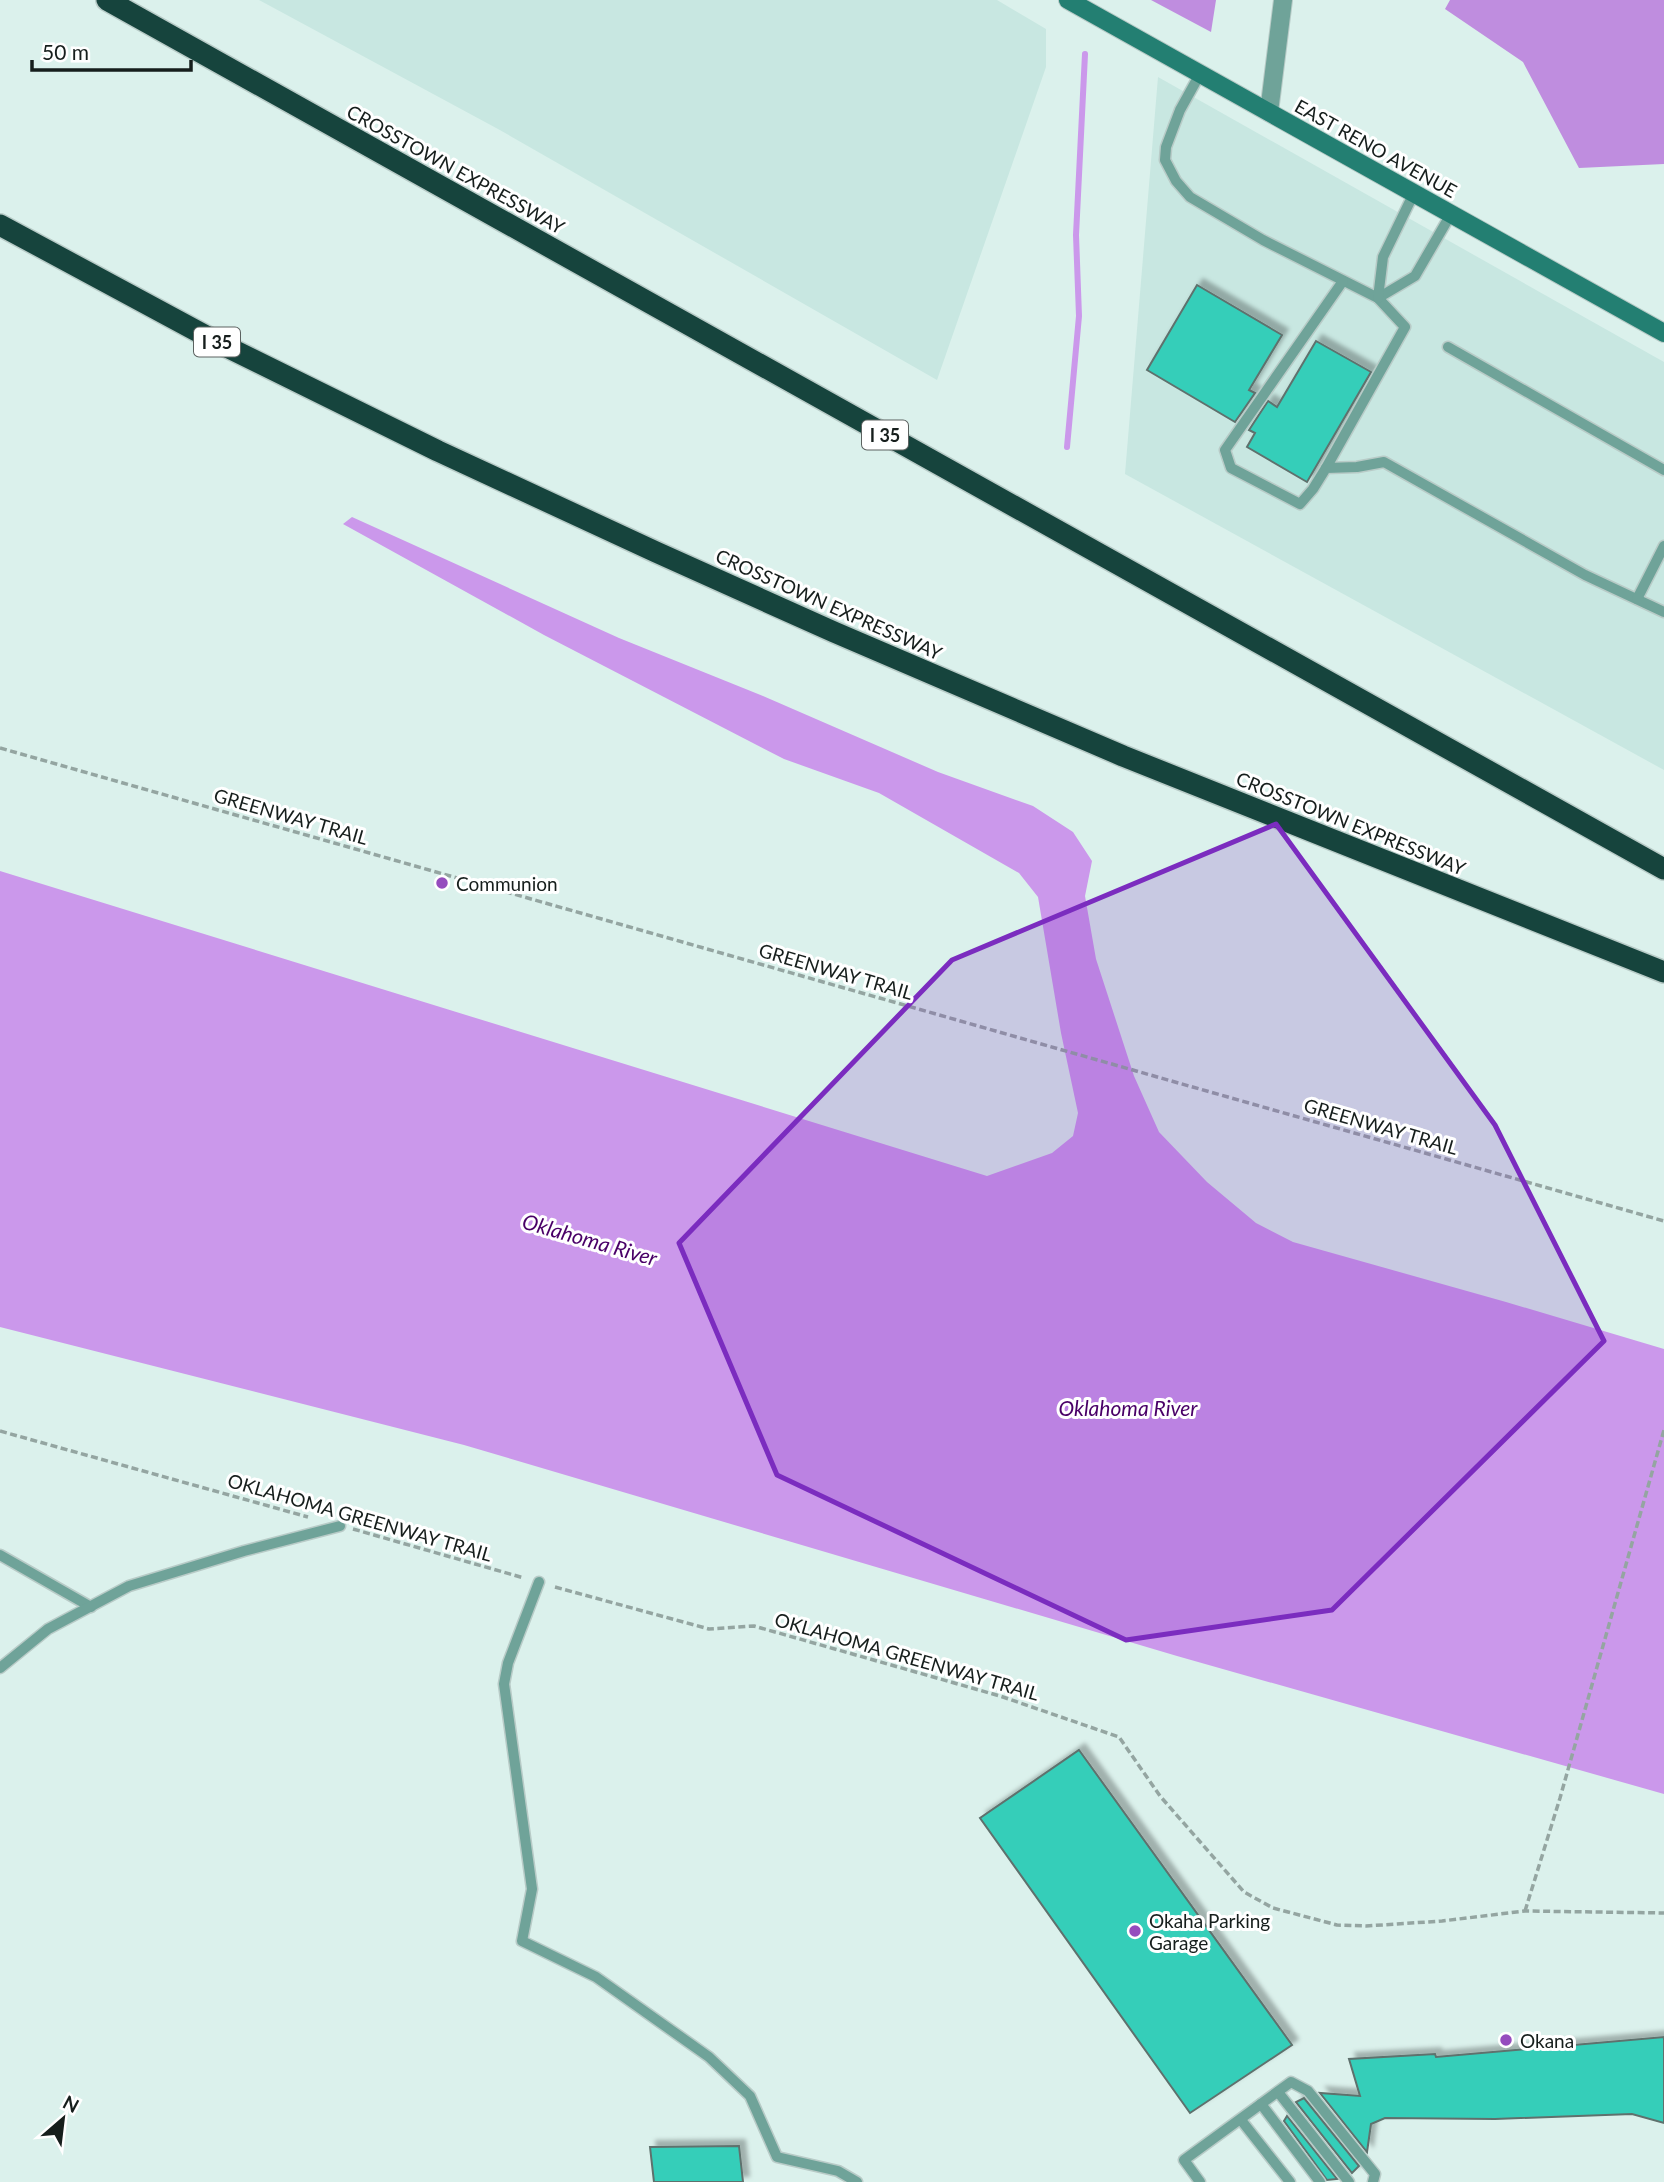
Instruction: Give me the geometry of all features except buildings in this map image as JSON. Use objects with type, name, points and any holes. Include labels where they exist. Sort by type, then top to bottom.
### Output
[{"type":"highway","name":"CROSSTOWN EXPRESSWAY","points":[[107,0],[1664,869]]},
{"type":"highway","name":"CROSSTOWN EXPRESSWAY","points":[[0,225],[219,343],[438,451],[656,552],[1123,756],[1664,972]]},
{"type":"main road","name":"EAST RENO AVENUE","points":[[1068,0],[1664,333]]},
{"type":"street","points":[[1269,112],[1283,0]]},
{"type":"lane","points":[[1200,74],[1180,110],[1166,147],[1165,160],[1176,181],[1190,197],[1263,240],[1378,298],[1405,327],[1326,468],[1300,504],[1231,468],[1226,450],[1339,279]]},
{"type":"lane","points":[[1378,298],[1383,257],[1413,193]]},
{"type":"lane","points":[[1378,298],[1415,276],[1451,214]]},
{"type":"lane","points":[[1448,347],[1664,470]]},
{"type":"lane","points":[[1326,468],[1357,467],[1384,462],[1585,575],[1664,612]]},
{"type":"lane","points":[[1637,599],[1664,546]]},
{"type":"lane","points":[[0,1668],[48,1629],[129,1586],[244,1550],[340,1526]]},
{"type":"lane","points":[[0,1555],[91,1606]]},
{"type":"lane","points":[[539,1582],[508,1663],[504,1684],[532,1889],[522,1941],[596,1977],[709,2057],[750,2096],[777,2157],[838,2171],[857,2182]]},
{"type":"lane","points":[[1200,2182],[1184,2160],[1291,2082],[1308,2091],[1376,2174],[1373,2182]]},
{"type":"lane","points":[[1278,2092],[1349,2182]]},
{"type":"lane","points":[[1261,2104],[1320,2182]]},
{"type":"lane","points":[[1241,2120],[1290,2182]]},
{"type":"path","name":"GREENWAY TRAIL","points":[[0,748],[1664,1222]]},
{"type":"path","points":[[1525,1911],[1560,1798],[1664,1430]]},
{"type":"path","name":"OKLAHOMA GREENWAY TRAIL","points":[[0,1431],[709,1629],[754,1626],[1000,1696],[1119,1737],[1160,1797],[1244,1892],[1273,1908],[1336,1925],[1366,1926],[1442,1921],[1525,1911],[1664,1913]]},
{"type":"highlighted area","points":[[1276,824],[1495,1125],[1604,1341],[1332,1610],[1126,1640],[777,1475],[679,1243],[952,960]]},
{"type":"shaded area","points":[[259,0],[997,0],[1046,29],[1046,67],[937,380],[498,129]]},
{"type":"shaded area","points":[[1151,0],[1216,0],[1211,32]]},
{"type":"shaded area","points":[[1450,0],[1664,0],[1664,164],[1579,168],[1523,62],[1445,9]]},
{"type":"shaded area","points":[[1158,77],[1664,362],[1664,770],[1125,474]]},
{"type":"water","name":"Oklahoma River","points":[[352,517],[619,638],[763,696],[938,772],[1033,806],[1073,832],[1092,861],[1085,896],[1096,959],[1134,1076],[1159,1132],[1207,1182],[1256,1223],[1293,1242],[1664,1349],[1664,1794],[1177,1656],[464,1445],[0,1327],[0,871],[987,1176],[1052,1153],[1073,1136],[1078,1113],[1061,1033],[1038,897],[1019,873],[879,793],[784,759],[544,635],[343,524]]},
{"type":"waterway","points":[[1067,447],[1079,316],[1076,235],[1085,54]]},
{"type":"place","name":"Communion","points":[[442,883]]},
{"type":"place","name":"Okaha Parking Garage","points":[[1135,1931]]},
{"type":"place","name":"Okana","points":[[1506,2040]]}]
